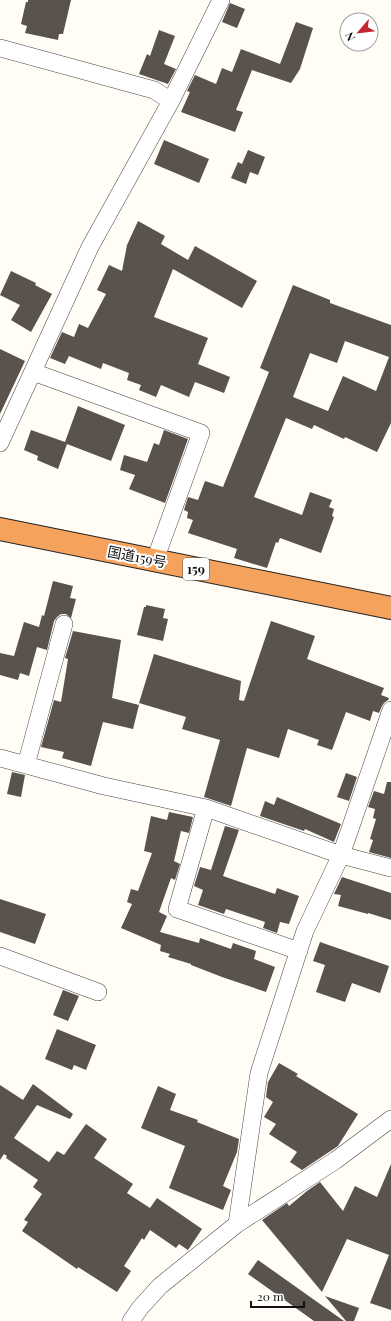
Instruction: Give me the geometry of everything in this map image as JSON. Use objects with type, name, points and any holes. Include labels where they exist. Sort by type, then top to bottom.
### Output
[{"type":"highway","name":"国道159号","points":[[0,529],[391,608]]},
{"type":"street","points":[[0,443],[6,416],[33,372],[90,247],[171,101],[221,0]]},
{"type":"street","points":[[0,48],[154,90],[171,101]]},
{"type":"street","points":[[33,372],[201,433],[155,560]]},
{"type":"street","points":[[26,765],[64,624]]},
{"type":"street","points":[[237,1224],[259,1073],[306,931],[341,854],[391,710]]},
{"type":"street","points":[[0,758],[104,786],[206,808],[341,854],[391,868]]},
{"type":"street","points":[[206,808],[177,909],[299,951]]},
{"type":"street","points":[[0,956],[98,992]]},
{"type":"street","points":[[131,1321],[140,1308],[160,1286],[237,1224],[336,1160],[391,1119]]},
{"type":"building","points":[[28,0],[71,0],[63,34],[59,34],[58,40],[25,33],[27,26],[21,24],[26,2],[28,2]]},
{"type":"building","points":[[230,3],[245,9],[237,28],[222,22]]},
{"type":"building","points":[[296,22],[313,28],[300,69],[291,83],[252,70],[236,110],[243,112],[235,132],[181,112],[190,92],[187,91],[195,75],[216,84],[222,68],[232,72],[241,49],[280,64]]},
{"type":"building","points":[[159,30],[175,36],[164,64],[176,69],[168,84],[139,74],[147,54],[150,56]]},
{"type":"building","points":[[164,140],[209,159],[199,183],[154,164]]},
{"type":"building","points":[[248,150],[265,157],[258,175],[250,172],[246,184],[231,178],[238,162],[242,164]]},
{"type":"building","points":[[138,221],[165,236],[161,244],[188,260],[195,246],[257,281],[242,308],[173,269],[154,317],[208,338],[198,364],[230,377],[224,393],[195,382],[189,397],[161,385],[156,397],[139,390],[141,385],[127,380],[129,373],[103,363],[101,369],[69,356],[65,364],[50,358],[62,332],[74,337],[79,324],[88,328],[106,294],[97,290],[109,265],[122,271],[127,245]]},
{"type":"building","points":[[11,271],[36,283],[35,285],[52,294],[31,332],[11,320],[20,305],[0,295]]},
{"type":"building","points":[[293,285],[330,300],[330,303],[391,325],[391,423],[377,452],[314,425],[312,429],[286,418],[254,497],[302,515],[310,492],[332,500],[329,507],[334,509],[332,516],[334,517],[321,553],[280,538],[278,543],[276,542],[267,568],[234,558],[237,549],[188,533],[193,520],[187,518],[188,512],[184,510],[188,497],[198,500],[205,481],[223,487],[269,372],[260,368]],"holes":[[[345,341],[389,357],[376,391],[343,376],[328,411],[293,397],[310,353],[337,363]]]},
{"type":"building","points":[[0,349],[25,361],[0,414]]},
{"type":"building","points":[[78,406],[125,425],[111,461],[67,444],[58,469],[37,460],[38,456],[24,450],[31,430],[65,442]]},
{"type":"building","points":[[164,430],[188,439],[165,503],[129,489],[135,475],[120,470],[124,455],[147,462],[154,443],[159,445]]},
{"type":"building","points":[[53,581],[73,586],[70,598],[76,599],[71,618],[66,614],[61,614],[54,621],[47,650],[37,647],[29,676],[20,673],[18,680],[0,675],[0,653],[14,656],[24,622],[39,627],[42,615],[44,616]]},
{"type":"building","points":[[146,605],[165,609],[163,618],[168,619],[163,641],[137,635],[144,607],[146,607]]},
{"type":"building","points":[[271,621],[315,636],[307,659],[384,688],[381,695],[389,698],[382,706],[379,713],[373,711],[370,721],[346,712],[332,750],[317,745],[319,740],[288,729],[279,758],[247,748],[231,806],[204,797],[220,740],[182,729],[186,717],[139,703],[154,654],[241,681],[239,700],[244,701]]},
{"type":"building","points":[[73,631],[121,640],[112,698],[139,705],[133,729],[103,722],[91,766],[62,758],[64,752],[41,747],[54,700],[61,702],[68,659],[65,658]]},
{"type":"building","points":[[12,772],[25,775],[21,797],[7,794]]},
{"type":"building","points":[[346,773],[357,777],[349,801],[337,797]]},
{"type":"building","points":[[387,782],[391,782],[391,858],[369,852],[373,840],[370,839],[376,819],[373,818],[375,809],[368,807],[374,791],[384,794]]},
{"type":"building","points":[[277,797],[341,824],[334,842],[305,829],[304,831],[260,816],[265,801],[274,805]]},
{"type":"building","points":[[169,812],[193,817],[189,833],[181,831],[174,861],[180,864],[175,880],[171,878],[159,912],[167,916],[160,932],[199,943],[200,938],[231,949],[233,943],[256,951],[254,959],[275,967],[266,992],[168,957],[170,954],[160,951],[161,945],[121,928],[132,904],[127,902],[131,889],[138,891],[152,853],[144,851],[151,816],[167,820]]},
{"type":"building","points":[[225,826],[239,830],[223,876],[275,894],[277,888],[299,896],[289,924],[280,922],[277,933],[263,928],[265,922],[226,909],[224,914],[198,905],[203,890],[194,886],[200,867],[211,870]]},
{"type":"building","points":[[342,877],[391,893],[391,920],[338,906],[341,895],[334,894]]},
{"type":"building","points":[[0,899],[46,914],[35,944],[0,932]]},
{"type":"building","points":[[320,942],[389,966],[380,993],[352,983],[345,1002],[316,992],[325,965],[313,961]]},
{"type":"building","points":[[63,990],[79,996],[68,1021],[53,1015]]},
{"type":"building","points":[[57,1029],[96,1045],[86,1070],[74,1065],[72,1070],[45,1059]]},
{"type":"building","points":[[279,1063],[298,1074],[296,1076],[358,1114],[338,1146],[302,1170],[290,1162],[297,1152],[269,1134],[276,1124],[264,1117],[273,1102],[266,1097],[268,1082]]},
{"type":"building","points":[[33,1084],[73,1114],[70,1119],[37,1105],[14,1138],[49,1162],[57,1151],[64,1155],[86,1124],[107,1139],[94,1158],[133,1184],[127,1193],[150,1208],[157,1198],[202,1229],[188,1250],[179,1244],[176,1248],[150,1230],[144,1240],[142,1238],[124,1266],[131,1271],[117,1292],[78,1267],[77,1269],[22,1231],[28,1222],[24,1220],[42,1194],[33,1187],[38,1180],[6,1158],[7,1156],[4,1154],[0,1160],[0,1085],[23,1100]]},
{"type":"building","points":[[158,1086],[176,1094],[170,1110],[198,1120],[197,1122],[239,1139],[237,1152],[223,1186],[231,1190],[223,1210],[169,1188],[185,1146],[141,1128]]},
{"type":"building","points":[[391,1164],[391,1310],[370,1303],[389,1255],[347,1239],[322,1292],[262,1220],[287,1203],[289,1206],[320,1182],[343,1211],[355,1186],[377,1197]]},
{"type":"building","points":[[258,1260],[344,1321],[314,1321],[248,1274]]},
{"type":"building","points":[[325,1296],[359,1308],[354,1321],[346,1321]]}]
